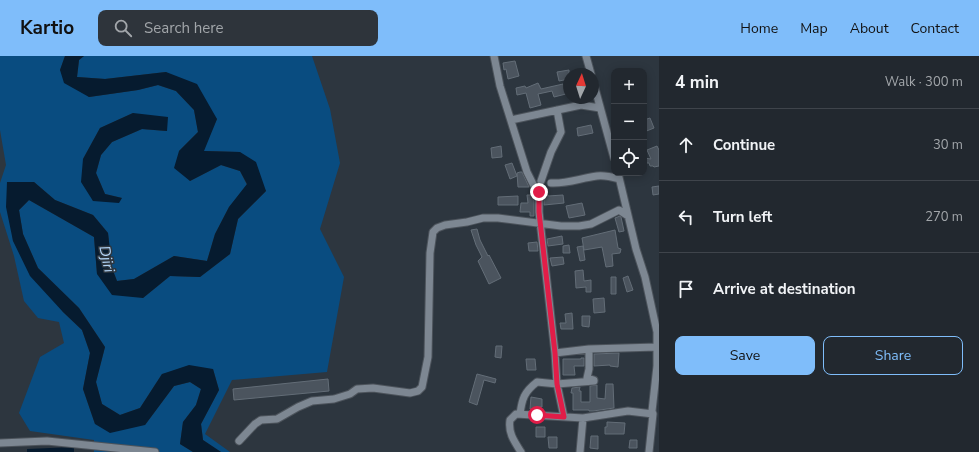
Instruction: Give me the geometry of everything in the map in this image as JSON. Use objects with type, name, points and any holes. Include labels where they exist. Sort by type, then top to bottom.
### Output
[{"type":"street","points":[[494,56],[500,86],[526,172],[539,192],[540,223],[555,353],[557,384],[564,417]]},
{"type":"street","points":[[586,56],[589,68]]},
{"type":"street","points":[[599,104],[611,147]]},
{"type":"street","points":[[511,120],[583,105],[600,108]]},
{"type":"street","points":[[541,181],[551,152],[561,132],[557,110]]},
{"type":"street","points":[[551,183],[598,176],[611,176]]},
{"type":"street","points":[[618,176],[650,299],[657,332],[657,366],[649,452]]},
{"type":"street","points":[[239,441],[255,424],[261,420],[277,419],[312,401],[334,399],[350,394],[357,389],[373,388],[410,393],[418,391],[422,386],[428,358],[430,254],[433,232],[437,228],[444,225],[482,218],[498,218],[561,226],[584,226],[619,210],[628,216]]},
{"type":"street","points":[[555,353],[589,349],[657,347]]},
{"type":"street","points":[[520,414],[524,396],[538,382],[557,384],[594,381],[587,378],[589,370],[589,349]]},
{"type":"street","points":[[521,452],[512,438],[510,431],[509,424],[513,416],[520,414],[583,418],[628,411],[653,414]]},
{"type":"street","points":[[580,452],[583,418]]},
{"type":"street","points":[[0,443],[46,441],[155,452]]},
{"type":"shaded area","points":[[0,56],[65,56],[60,70],[89,97],[138,90],[158,85],[176,91],[194,110],[198,132],[179,151],[190,181],[221,165],[240,171],[247,185],[229,207],[215,234],[207,261],[174,256],[134,279],[117,281],[112,268],[108,233],[93,215],[55,200],[34,182],[7,182],[13,241],[63,312],[82,330],[90,353],[83,389],[95,424],[145,425],[174,386],[190,382],[201,389],[196,405],[183,422],[180,444],[193,452],[94,452],[94,440],[30,431],[19,413],[40,357],[64,343],[59,322],[38,318],[24,301],[14,256],[0,212],[0,183],[6,165],[0,130]],"holes":[[[133,113],[166,131],[142,129],[112,142],[101,155],[96,173],[105,194],[122,198],[93,201],[83,159],[100,128]]]},
{"type":"shaded area","points":[[84,56],[312,56],[330,109],[340,163],[320,229],[344,277],[327,372],[232,380],[205,434],[230,452],[221,452],[203,440],[201,424],[219,390],[213,369],[162,374],[140,408],[120,415],[102,404],[96,382],[105,347],[79,308],[38,268],[23,234],[19,210],[29,200],[94,237],[97,274],[143,298],[170,276],[200,277],[230,254],[238,219],[266,191],[240,152],[203,151],[217,119],[166,72],[105,79],[77,77],[79,60]]},
{"type":"water","name":"Djiri","points":[[65,56],[84,56],[79,60],[77,77],[105,79],[166,72],[197,84],[217,119],[204,151],[240,152],[256,162],[266,191],[238,219],[230,254],[200,277],[170,276],[143,298],[112,295],[97,274],[94,237],[29,200],[19,210],[23,234],[38,268],[79,308],[105,347],[96,382],[102,404],[120,415],[140,408],[162,374],[189,365],[213,369],[219,390],[201,424],[203,440],[221,452],[193,452],[180,444],[183,422],[196,405],[201,389],[190,382],[174,386],[145,425],[110,433],[95,424],[83,389],[90,353],[82,330],[63,312],[30,276],[13,241],[6,207],[7,182],[34,182],[55,200],[93,215],[108,233],[112,268],[117,281],[134,279],[174,256],[207,261],[215,234],[229,207],[247,184],[240,171],[221,165],[190,181],[174,168],[179,151],[198,132],[194,110],[176,91],[158,85],[138,90],[89,97],[64,83],[60,70]]},
{"type":"water","points":[[133,113],[168,117],[167,131],[142,129],[112,142],[101,155],[96,173],[105,194],[122,198],[119,203],[93,201],[81,182],[83,159],[100,128]]},
{"type":"water","points":[[74,447],[74,452],[27,452],[27,449]]},
{"type":"building","points":[[515,61],[519,76],[508,79],[503,63]]},
{"type":"building","points":[[563,71],[563,80],[559,81],[557,72]]},
{"type":"building","points":[[538,83],[541,89],[563,84],[563,95],[554,97],[552,91],[538,94],[541,105],[530,108],[526,93],[517,95],[516,88],[525,86],[526,88]]},
{"type":"building","points":[[650,118],[654,128],[647,131],[647,119]]},
{"type":"building","points":[[591,125],[593,133],[578,136],[577,128]]},
{"type":"building","points":[[501,146],[502,157],[492,158],[491,148]]},
{"type":"building","points":[[657,146],[659,150],[659,166],[650,166],[649,163],[647,163],[647,158],[651,159],[647,150]]},
{"type":"building","points":[[512,163],[517,176],[510,179],[505,165]]},
{"type":"building","points":[[522,172],[529,187],[518,187],[517,173]]},
{"type":"building","points":[[659,186],[659,194],[653,195],[652,187]]},
{"type":"building","points":[[527,195],[534,195],[534,216],[530,216],[530,212],[520,212],[521,203],[528,203]]},
{"type":"building","points":[[544,195],[563,195],[564,203],[544,205]]},
{"type":"building","points":[[518,196],[518,205],[498,205],[498,197]]},
{"type":"building","points":[[582,203],[585,215],[569,218],[566,206]]},
{"type":"building","points":[[620,216],[624,231],[619,232],[615,218]]},
{"type":"building","points":[[477,229],[480,240],[501,278],[489,284],[478,261],[482,257],[471,230]]},
{"type":"building","points":[[615,230],[618,248],[621,249],[620,253],[612,254],[613,266],[606,267],[602,247],[584,250],[582,238]]},
{"type":"building","points":[[562,236],[563,244],[548,246],[547,239]]},
{"type":"building","points":[[537,242],[538,251],[529,251],[528,243]]},
{"type":"building","points":[[569,245],[570,253],[563,253],[563,246]]},
{"type":"building","points":[[583,246],[585,260],[580,261],[577,247]]},
{"type":"building","points":[[563,257],[564,264],[552,266],[550,258]]},
{"type":"building","points":[[583,270],[584,281],[591,280],[591,292],[586,292],[586,287],[576,288],[575,271]]},
{"type":"building","points":[[628,276],[633,290],[627,292],[623,278]]},
{"type":"building","points":[[611,277],[616,277],[616,294],[611,294]]},
{"type":"building","points":[[604,298],[605,312],[594,313],[593,299]]},
{"type":"building","points":[[572,313],[573,329],[561,329],[560,323],[566,323],[565,314]]},
{"type":"building","points":[[582,316],[590,316],[589,327],[582,326]]},
{"type":"building","points":[[496,346],[502,346],[501,358],[495,357]]},
{"type":"building","points":[[619,353],[618,367],[610,365],[594,366],[594,354]]},
{"type":"building","points":[[584,358],[584,366],[574,366],[575,375],[563,375],[563,359]]},
{"type":"building","points":[[526,359],[535,359],[536,370],[527,370]]},
{"type":"building","points":[[477,374],[496,379],[495,383],[484,380],[477,405],[469,402]]},
{"type":"building","points":[[328,379],[329,391],[234,400],[233,389]]},
{"type":"building","points":[[606,384],[613,384],[614,408],[593,411],[573,410],[573,393],[571,393],[572,388],[580,387],[579,391],[581,391],[581,402],[590,402],[590,386],[597,385],[597,398],[605,399]]},
{"type":"building","points":[[531,397],[542,399],[542,407],[536,407],[536,410],[530,409]]},
{"type":"building","points":[[607,422],[625,423],[624,434],[605,434]]},
{"type":"building","points":[[536,427],[545,427],[545,437],[536,437]]},
{"type":"building","points":[[591,436],[598,436],[598,449],[590,448]]},
{"type":"building","points":[[548,437],[557,437],[557,448],[549,448]]},
{"type":"building","points":[[630,440],[637,440],[637,448],[629,448]]},
{"type":"route","points":[[537,415],[564,417],[557,384],[555,353],[539,212],[539,192]]}]
